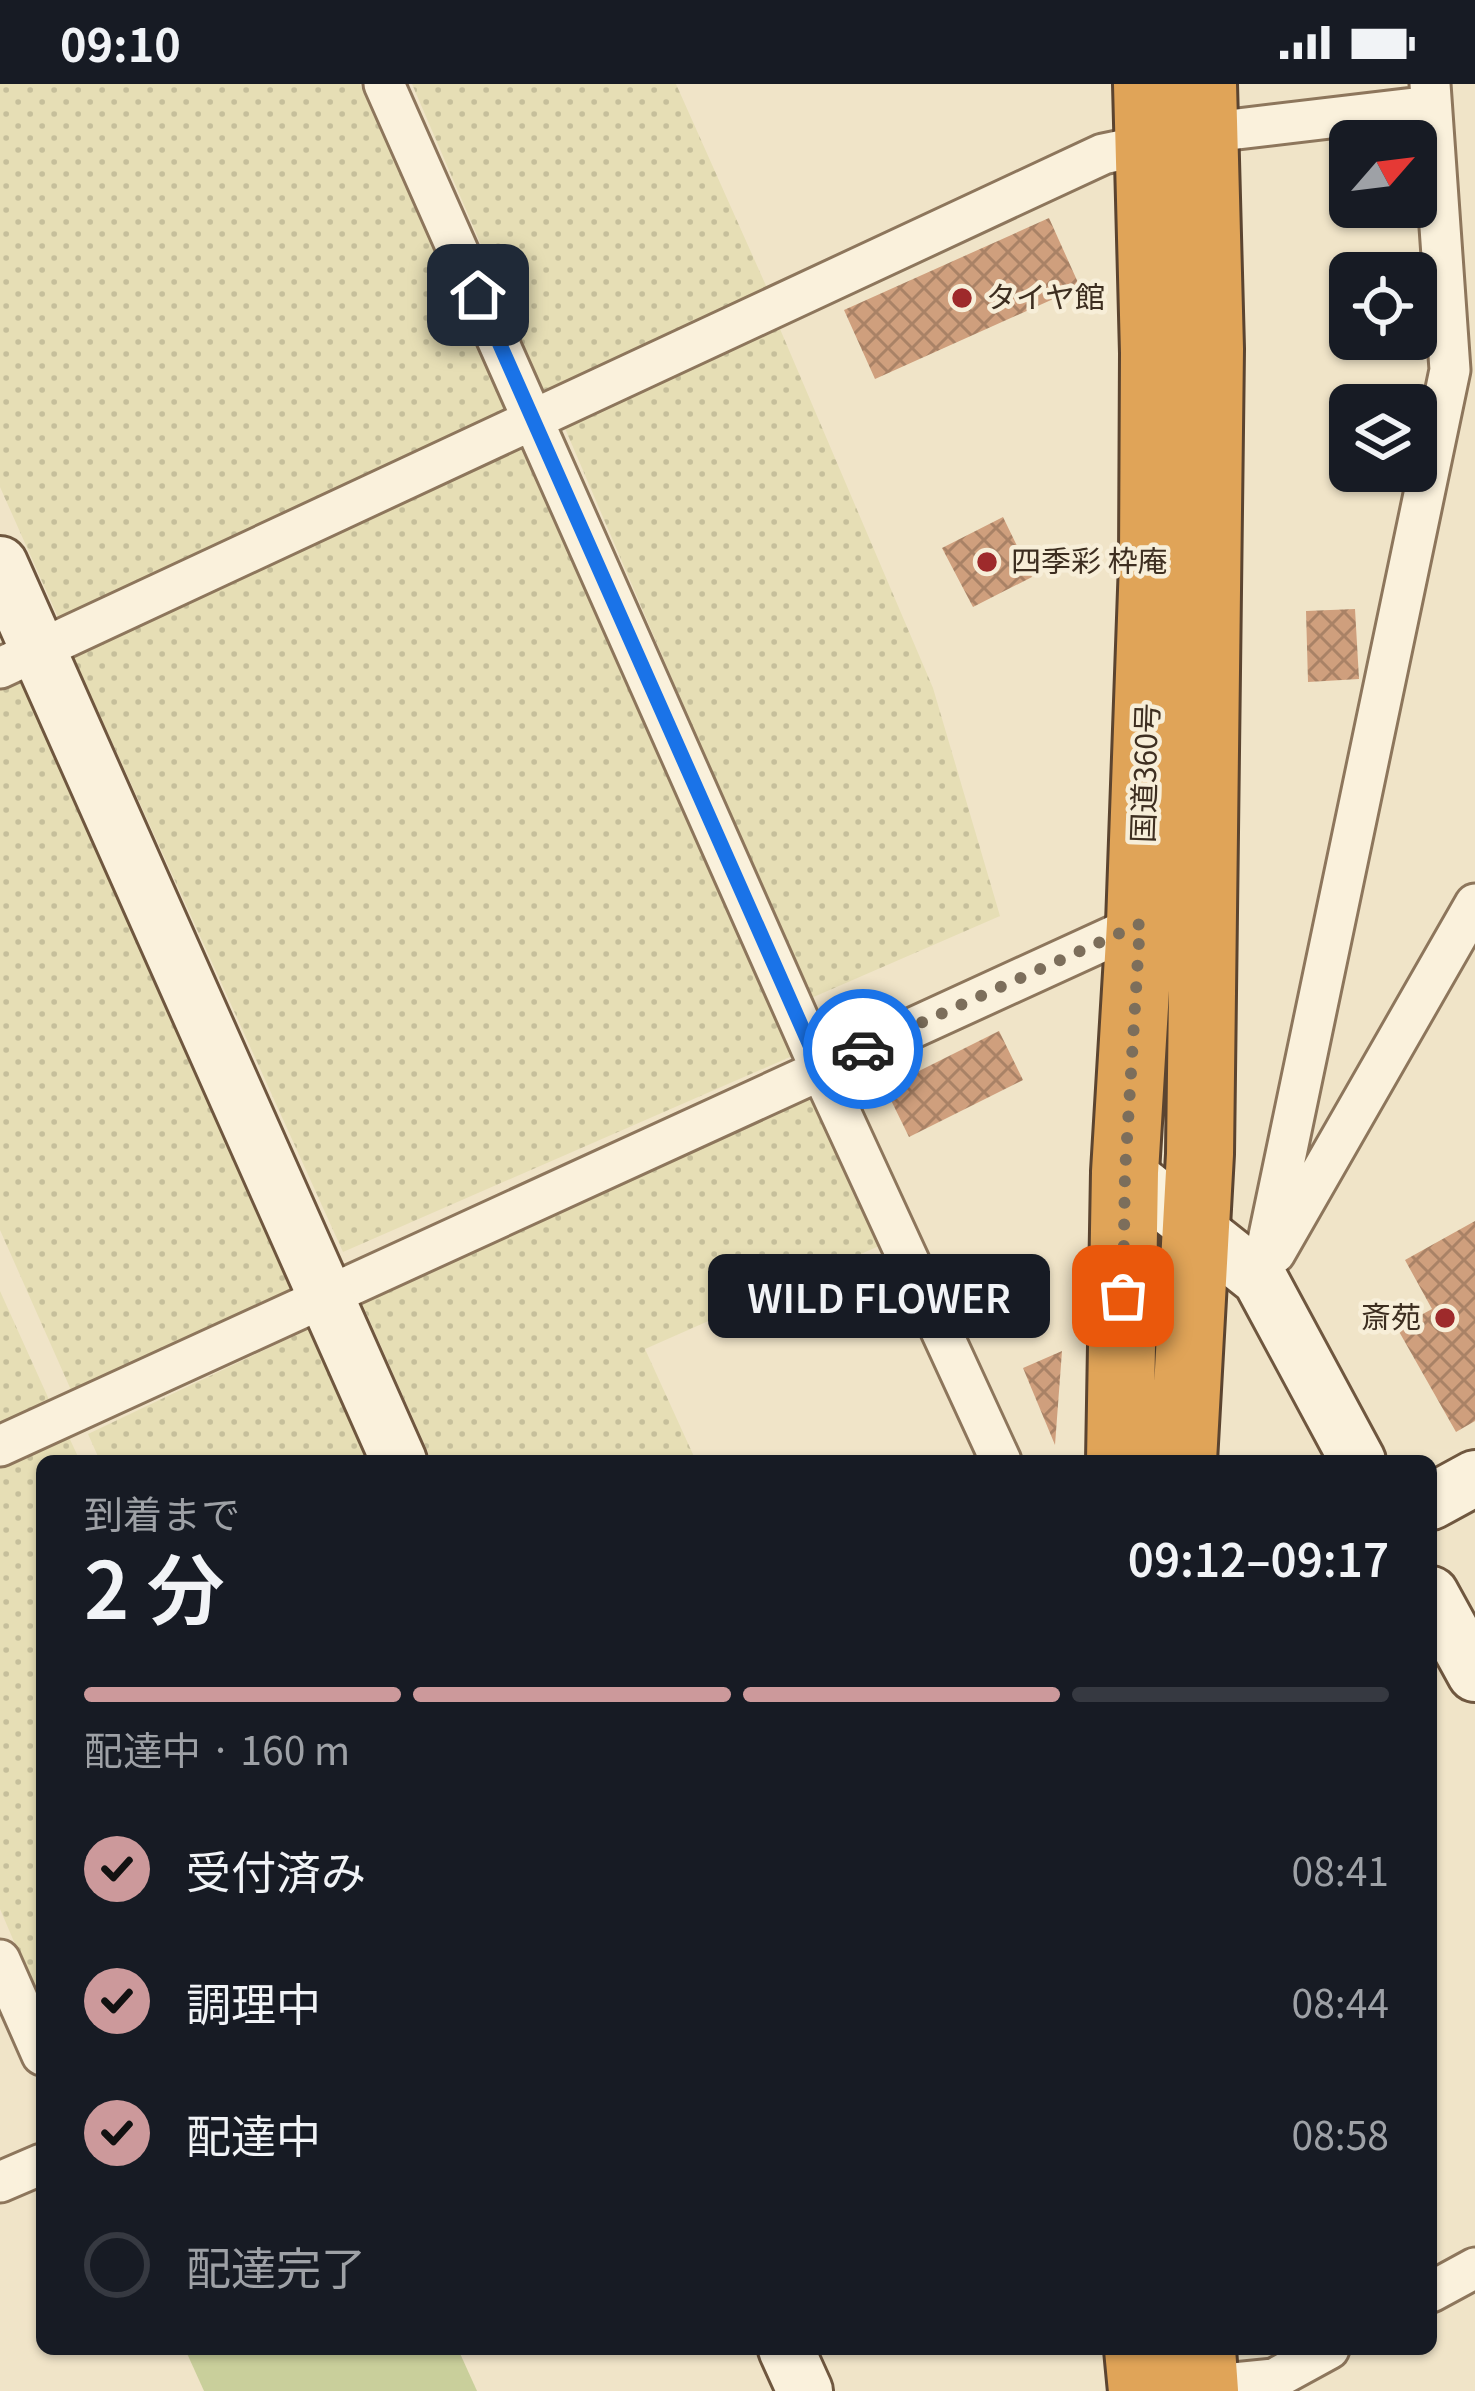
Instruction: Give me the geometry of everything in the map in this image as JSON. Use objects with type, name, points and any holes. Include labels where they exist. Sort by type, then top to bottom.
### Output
[{"type":"highway","name":"国道360号","points":[[1176,111],[1210,349],[1196,1230],[1184,1455]]},
{"type":"highway","name":"国道360号","points":[[1120,1455],[1125,1172],[1176,111]]},
{"type":"highway","points":[[1148,2355],[1188,2379]]},
{"type":"street","points":[[384,84],[820,1068],[998,1455]]},
{"type":"street","points":[[21,660],[1103,154],[1176,111],[1431,95],[1450,370],[1260,1279]]},
{"type":"street","points":[[0,564],[21,660],[328,1295],[396,1455]]},
{"type":"street","points":[[0,1446],[1202,896]]},
{"type":"street","points":[[1260,1279],[1475,904]]},
{"type":"street","points":[[1125,1172],[1260,1279],[1355,1455]]},
{"type":"street","points":[[1437,1499],[1475,1478]]},
{"type":"street","points":[[1437,1605],[1475,1673]]},
{"type":"street","points":[[0,1960],[36,2041]]},
{"type":"street","points":[[0,2182],[36,2167]]},
{"type":"street","points":[[1437,2289],[1475,2268]]},
{"type":"street","points":[[789,2355],[805,2391]]},
{"type":"street","points":[[1188,2379],[1274,2379],[1318,2355]]},
{"type":"shaded area","points":[[0,84],[360,84],[509,412],[61,624],[0,487]]},
{"type":"shaded area","points":[[412,84],[676,84],[767,288],[546,396]]},
{"type":"shaded area","points":[[780,329],[933,688],[1000,916],[809,999],[564,426]]},
{"type":"shaded area","points":[[525,447],[799,1053],[343,1252],[71,651]]},
{"type":"shaded area","points":[[22,680],[295,1287],[71,1390],[0,1230],[0,689]]},
{"type":"shaded area","points":[[810,1093],[879,1246],[645,1349],[693,1455],[429,1455],[357,1292]]},
{"type":"shaded area","points":[[0,1291],[51,1404],[0,1426]]},
{"type":"shaded area","points":[[313,1327],[369,1455],[97,1455],[88,1434]]},
{"type":"shaded area","points":[[67,1433],[77,1455],[36,1455],[36,1993],[0,1909],[0,1464]]},
{"type":"green space","points":[[188,2355],[461,2355],[477,2391],[204,2391]]},
{"type":"building","name":"タイヤ館","points":[[1049,218],[1080,287],[875,379],[844,310]]},
{"type":"building","name":"四季彩 枠庵","points":[[1003,517],[1032,577],[973,607],[942,548]]},
{"type":"building","points":[[1355,609],[1359,679],[1308,682],[1306,611]]},
{"type":"building","points":[[999,1031],[1023,1080],[909,1137],[885,1088]]},
{"type":"building","name":"斎苑","points":[[1475,1221],[1475,1421],[1456,1432],[1397,1328],[1432,1309],[1405,1260]]},
{"type":"building","points":[[1062,1351],[1055,1445],[1023,1368]]},
{"type":"way so far","points":[[863,1049],[1140,924],[1125,1172],[1123,1296]]},
{"type":"place","name":"タイヤ館","points":[[962,298]]},
{"type":"place","name":"四季彩 枠庵","points":[[987,562]]},
{"type":"place","name":"WILD FLOWER","points":[[1123,1296]]},
{"type":"place","name":"斎苑","points":[[1445,1318]]},
{"type":"route","points":[[478,295],[820,1068],[863,1049]]}]
